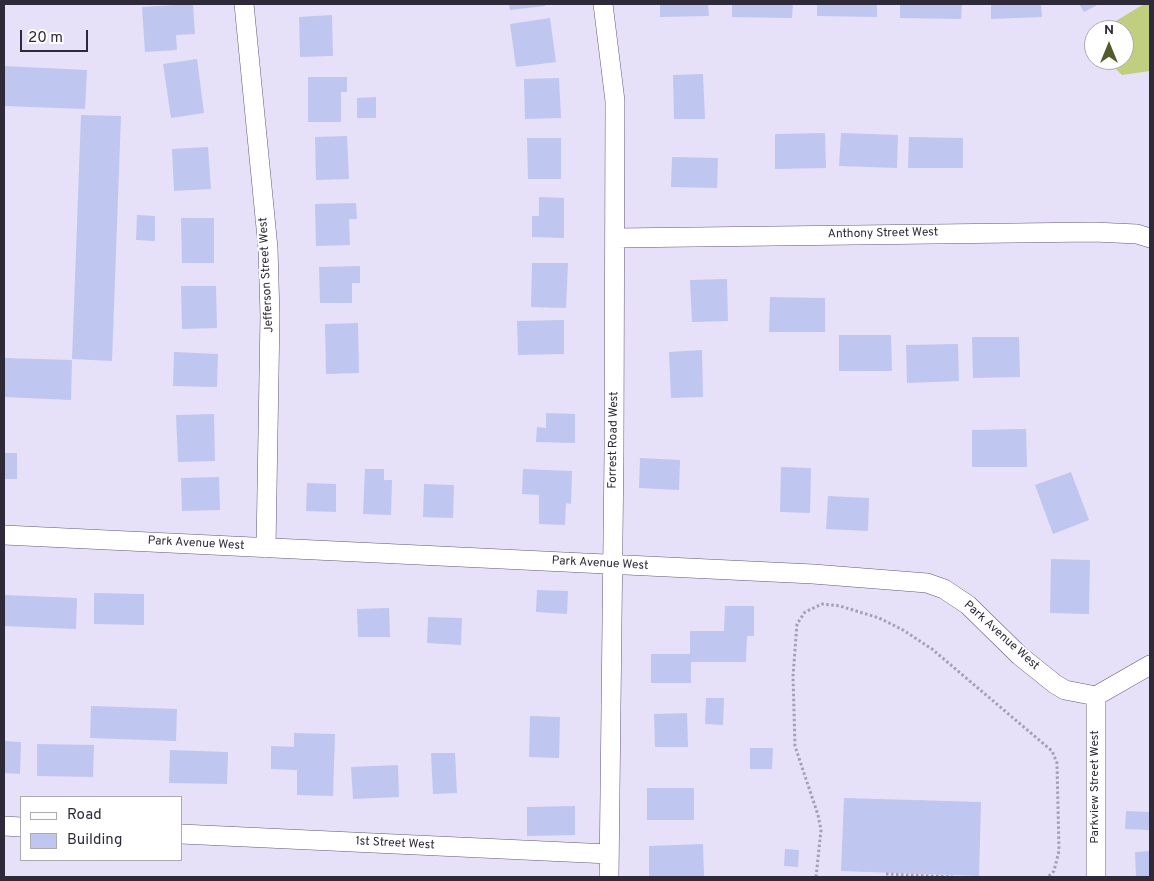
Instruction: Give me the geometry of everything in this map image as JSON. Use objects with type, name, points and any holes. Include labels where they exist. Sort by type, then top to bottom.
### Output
[{"type":"street","name":"Jefferson Street West","points":[[244,4],[268,248],[270,316],[266,548]]},
{"type":"street","name":"Forrest Road West","points":[[603,4],[615,102],[616,238],[609,877]]},
{"type":"street","name":"Anthony Street West","points":[[616,238],[1094,232],[1137,234],[1150,238]]},
{"type":"street","name":"Park Avenue West","points":[[4,535],[813,574],[927,583],[944,589],[968,605],[1020,656],[1055,684],[1065,690],[1096,696]]},
{"type":"street","points":[[1096,696],[1150,665]]},
{"type":"street","name":"Parkview Street West","points":[[1096,696],[1096,877]]},
{"type":"street","points":[[4,826],[20,827]]},
{"type":"street","name":"1st Street West","points":[[182,834],[609,854]]},
{"type":"path","points":[[816,877],[820,830],[818,815],[795,746],[793,676],[797,624],[805,612],[822,604],[840,606],[879,618],[903,630],[932,649],[1052,751],[1057,764],[1060,850],[1054,871],[1048,877]]},
{"type":"path","points":[[886,874],[953,877]]},
{"type":"green space","points":[[1144,4],[1150,4],[1150,71],[1122,75],[1117,70],[1134,70],[1134,20],[1118,20]]},
{"type":"building","points":[[193,4],[195,34],[176,35],[177,50],[145,52],[142,7]]},
{"type":"building","points":[[509,4],[545,4],[545,6],[510,10]]},
{"type":"building","points":[[660,4],[708,4],[709,16],[660,17]]},
{"type":"building","points":[[732,4],[793,4],[792,18],[732,17]]},
{"type":"building","points":[[817,4],[877,4],[877,17],[817,16]]},
{"type":"building","points":[[900,4],[962,4],[961,19],[900,18]]},
{"type":"building","points":[[991,4],[1041,4],[1042,17],[991,19]]},
{"type":"building","points":[[1079,4],[1099,4],[1084,12]]},
{"type":"building","points":[[332,15],[333,56],[300,57],[299,17]]},
{"type":"building","points":[[550,18],[556,62],[516,67],[510,24]]},
{"type":"building","points":[[197,59],[204,113],[171,118],[163,64]]},
{"type":"building","points":[[4,66],[87,70],[85,109],[4,106]]},
{"type":"building","points":[[703,74],[705,119],[674,119],[673,75]]},
{"type":"building","points":[[308,77],[347,77],[347,92],[341,92],[341,122],[308,122]]},
{"type":"building","points":[[559,78],[561,118],[525,119],[524,79]]},
{"type":"building","points":[[376,97],[376,118],[357,118],[357,98]]},
{"type":"building","points":[[81,115],[121,116],[112,361],[72,359]]},
{"type":"building","points":[[825,133],[826,168],[775,169],[775,134]]},
{"type":"building","points":[[841,133],[898,135],[897,168],[839,166]]},
{"type":"building","points":[[347,136],[349,179],[316,180],[315,137]]},
{"type":"building","points":[[909,137],[963,138],[963,168],[908,168]]},
{"type":"building","points":[[527,138],[561,138],[561,179],[528,179]]},
{"type":"building","points":[[208,147],[211,189],[174,191],[172,149]]},
{"type":"building","points":[[672,157],[718,158],[717,188],[671,187]]},
{"type":"building","points":[[539,197],[564,198],[564,238],[532,237],[532,216],[539,216]]},
{"type":"building","points":[[356,203],[357,219],[349,219],[350,245],[316,246],[315,204]]},
{"type":"building","points":[[137,215],[155,216],[155,241],[136,240]]},
{"type":"building","points":[[181,218],[214,218],[214,263],[182,263]]},
{"type":"building","points":[[532,263],[568,263],[566,308],[531,307]]},
{"type":"building","points":[[360,266],[360,283],[352,283],[352,303],[320,303],[319,267]]},
{"type":"building","points":[[727,279],[728,321],[692,322],[690,280]]},
{"type":"building","points":[[181,286],[216,286],[217,328],[182,329]]},
{"type":"building","points":[[770,297],[825,298],[825,332],[769,332]]},
{"type":"building","points":[[564,320],[564,354],[518,355],[517,321]]},
{"type":"building","points":[[358,323],[359,373],[326,374],[325,324]]},
{"type":"building","points":[[839,335],[891,335],[892,371],[839,371]]},
{"type":"building","points":[[972,337],[1019,337],[1020,377],[973,378]]},
{"type":"building","points":[[958,344],[959,381],[907,383],[906,345]]},
{"type":"building","points":[[702,350],[703,397],[671,398],[669,352]]},
{"type":"building","points":[[174,352],[218,354],[217,387],[173,386]]},
{"type":"building","points":[[4,358],[72,360],[71,400],[4,397]]},
{"type":"building","points":[[546,413],[575,414],[575,443],[536,442],[537,427],[546,428]]},
{"type":"building","points":[[214,414],[215,461],[178,462],[176,415]]},
{"type":"building","points":[[1026,429],[1027,467],[972,467],[972,430]]},
{"type":"building","points":[[4,453],[17,453],[17,479],[4,479]]},
{"type":"building","points":[[640,458],[680,460],[679,490],[639,488]]},
{"type":"building","points":[[781,467],[811,468],[810,513],[780,512]]},
{"type":"building","points":[[365,469],[384,469],[384,480],[392,480],[391,515],[363,514]]},
{"type":"building","points":[[523,469],[572,471],[571,504],[566,503],[565,525],[539,524],[539,495],[522,494]]},
{"type":"building","points":[[1071,472],[1089,520],[1053,534],[1035,485]]},
{"type":"building","points":[[219,477],[220,510],[182,511],[181,478]]},
{"type":"building","points":[[307,483],[336,484],[336,512],[306,511]]},
{"type":"building","points":[[424,484],[454,485],[453,518],[423,517]]},
{"type":"building","points":[[828,496],[869,498],[868,531],[826,529]]},
{"type":"building","points":[[1051,559],[1090,560],[1089,614],[1050,613]]},
{"type":"building","points":[[537,590],[568,591],[567,614],[536,612]]},
{"type":"building","points":[[94,593],[144,594],[144,625],[94,624]]},
{"type":"building","points":[[4,595],[77,598],[76,629],[4,626]]},
{"type":"building","points":[[725,606],[754,606],[754,636],[747,636],[746,662],[691,662],[691,683],[651,683],[651,654],[690,654],[690,631],[724,631]]},
{"type":"building","points":[[389,608],[390,637],[358,637],[357,609]]},
{"type":"building","points":[[428,617],[462,618],[461,645],[427,643]]},
{"type":"building","points":[[706,698],[724,698],[723,725],[705,724]]},
{"type":"building","points":[[91,706],[177,709],[176,741],[90,738]]},
{"type":"building","points":[[687,713],[688,747],[655,747],[654,714]]},
{"type":"building","points":[[530,716],[560,717],[559,758],[529,757]]},
{"type":"building","points":[[294,733],[335,734],[333,796],[297,795],[297,770],[271,769],[271,746],[294,747]]},
{"type":"building","points":[[4,741],[21,742],[20,774],[4,773]]},
{"type":"building","points":[[37,744],[94,745],[93,777],[37,776]]},
{"type":"building","points":[[750,748],[773,748],[772,769],[750,769]]},
{"type":"building","points":[[170,750],[228,752],[227,784],[169,783]]},
{"type":"building","points":[[431,753],[455,753],[457,793],[433,794]]},
{"type":"building","points":[[398,765],[399,797],[353,799],[351,767]]},
{"type":"building","points":[[647,788],[694,788],[694,820],[647,820]]},
{"type":"building","points":[[844,798],[981,802],[979,876],[841,871]]},
{"type":"building","points":[[575,806],[575,835],[527,836],[527,807]]},
{"type":"building","points":[[1126,811],[1150,812],[1150,830],[1125,829]]},
{"type":"building","points":[[703,844],[704,876],[649,877],[649,846]]},
{"type":"building","points":[[785,849],[799,850],[798,867],[784,866]]},
{"type":"building","points":[[1150,851],[1150,877],[1136,877],[1135,852]]}]
